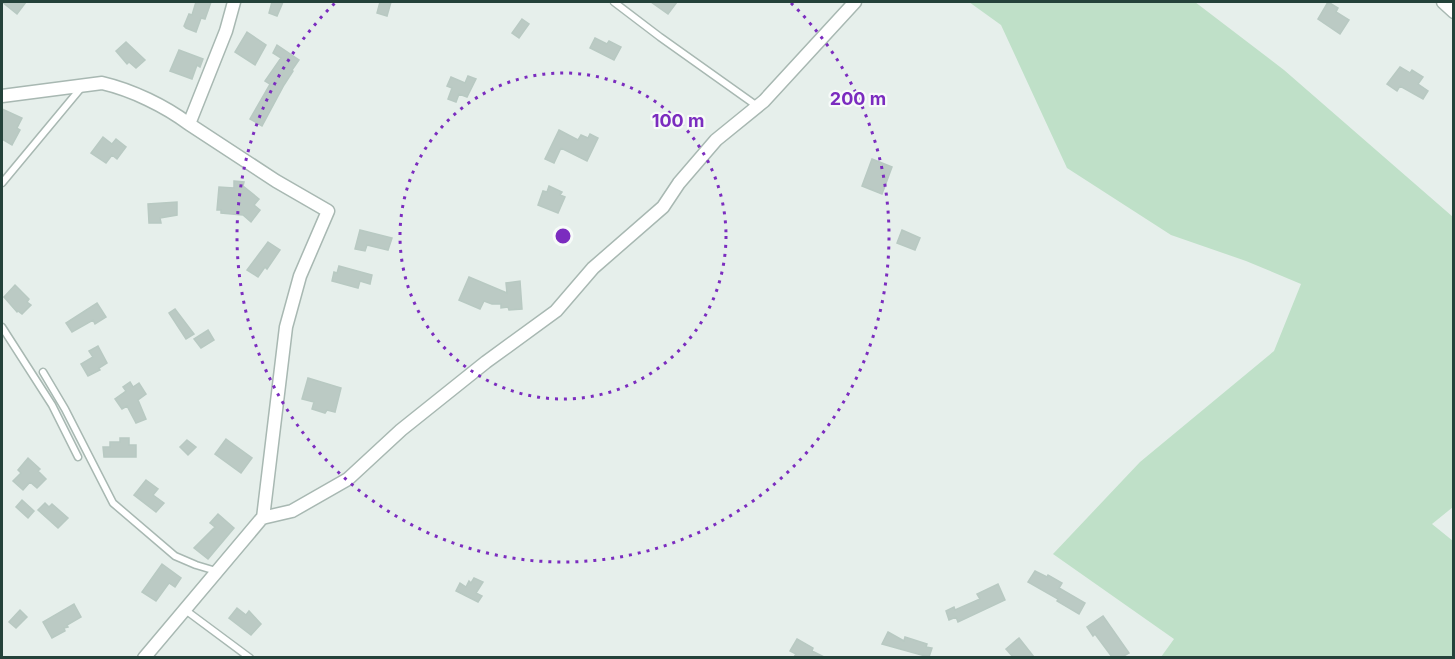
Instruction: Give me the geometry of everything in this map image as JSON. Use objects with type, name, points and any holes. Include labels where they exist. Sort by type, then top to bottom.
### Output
[{"type":"street","points":[[189,124],[226,31],[234,2]]},
{"type":"street","points":[[144,657],[216,570],[264,518],[291,511],[348,479],[401,430],[486,362],[556,311],[594,268],[663,207],[679,183],[716,140],[757,106],[855,2]]},
{"type":"street","points":[[1443,2],[1454,12]]},
{"type":"street","points":[[2,96],[102,83],[116,86],[174,113],[276,181],[328,211],[300,276],[286,327],[264,518]]},
{"type":"lane","points":[[614,2],[757,106]]},
{"type":"lane","points":[[2,183],[83,85]]},
{"type":"lane","points":[[2,327],[52,405],[78,457]]},
{"type":"lane","points":[[43,372],[65,409],[113,503],[175,556],[216,570]]},
{"type":"lane","points":[[183,609],[250,657]]},
{"type":"green space","points":[[969,2],[1195,2],[1284,70],[1453,217],[1453,507],[1432,524],[1453,541],[1453,657],[1161,657],[1174,639],[1053,554],[1140,462],[1274,351],[1301,284],[1246,261],[1171,235],[1067,168],[1001,25]]},
{"type":"building","points":[[2,2],[26,2],[17,14]]},
{"type":"building","points":[[196,2],[211,2],[205,19],[201,18],[196,32],[184,26],[189,14],[192,15]]},
{"type":"building","points":[[272,2],[283,2],[277,16],[269,13]]},
{"type":"building","points":[[380,2],[391,2],[387,16],[377,13]]},
{"type":"building","points":[[651,2],[677,2],[668,14]]},
{"type":"building","points":[[1328,2],[1338,8],[1336,12],[1349,20],[1340,34],[1318,19]]},
{"type":"building","points":[[522,19],[529,24],[519,38],[512,33]]},
{"type":"building","points":[[247,32],[266,45],[255,65],[235,52]]},
{"type":"building","points":[[595,38],[621,47],[614,60],[590,48]]},
{"type":"building","points":[[126,42],[145,60],[136,68],[129,62],[127,64],[116,51]]},
{"type":"building","points":[[277,45],[299,60],[262,126],[250,119],[270,84],[265,81],[281,58],[273,53]]},
{"type":"building","points":[[179,50],[203,59],[200,67],[197,65],[192,79],[170,71]]},
{"type":"building","points":[[1400,67],[1410,73],[1412,70],[1423,77],[1418,84],[1428,91],[1423,99],[1400,86],[1397,91],[1387,84]]},
{"type":"building","points":[[468,76],[476,79],[467,97],[459,94],[456,102],[448,99],[452,88],[447,86],[451,77],[465,83]]},
{"type":"building","points":[[2,109],[22,118],[17,128],[20,130],[12,145],[2,139]]},
{"type":"building","points":[[559,130],[578,140],[581,135],[588,138],[590,134],[598,138],[587,161],[561,148],[554,163],[545,159]]},
{"type":"building","points":[[103,137],[112,144],[116,139],[126,147],[117,159],[112,155],[106,163],[91,153]]},
{"type":"building","points":[[872,159],[892,167],[882,194],[862,186]]},
{"type":"building","points":[[234,181],[244,182],[243,186],[259,199],[254,205],[260,210],[251,222],[243,215],[221,213],[221,210],[217,210],[219,187],[234,188]]},
{"type":"building","points":[[549,186],[562,192],[560,195],[565,197],[558,213],[538,205],[543,191],[547,192]]},
{"type":"building","points":[[177,202],[177,215],[160,218],[161,223],[149,223],[148,204]]},
{"type":"building","points":[[360,230],[392,238],[388,250],[367,245],[365,251],[355,249]]},
{"type":"building","points":[[902,230],[920,238],[915,250],[897,243]]},
{"type":"building","points":[[268,242],[280,250],[267,269],[265,267],[258,277],[247,270]]},
{"type":"building","points":[[339,266],[372,275],[370,284],[360,281],[358,288],[332,281],[334,272],[337,273]]},
{"type":"building","points":[[469,277],[507,293],[506,283],[520,281],[522,309],[509,310],[508,307],[501,308],[501,304],[484,301],[480,309],[459,300]]},
{"type":"building","points":[[15,285],[29,299],[27,302],[31,305],[22,314],[17,312],[4,297]]},
{"type":"building","points":[[97,303],[106,317],[95,324],[93,320],[72,332],[66,323]]},
{"type":"building","points":[[175,309],[194,334],[186,339],[169,313]]},
{"type":"building","points":[[208,330],[214,340],[201,348],[194,339]]},
{"type":"building","points":[[98,346],[107,363],[99,368],[100,370],[88,376],[81,364],[93,357],[89,351]]},
{"type":"building","points":[[308,378],[341,388],[335,412],[327,410],[325,413],[312,409],[314,402],[302,399]]},
{"type":"building","points":[[130,382],[133,387],[139,383],[146,394],[138,400],[146,419],[136,423],[127,406],[122,409],[115,399],[126,391],[123,387]]},
{"type":"building","points":[[120,438],[129,438],[129,445],[136,445],[136,457],[104,457],[103,447],[110,447],[110,442],[120,442]]},
{"type":"building","points":[[226,439],[252,458],[241,473],[215,454]]},
{"type":"building","points":[[187,440],[196,447],[188,455],[180,447]]},
{"type":"building","points":[[28,458],[40,469],[38,471],[46,479],[37,488],[30,482],[23,490],[13,481],[21,473],[18,470]]},
{"type":"building","points":[[146,480],[158,489],[153,495],[164,503],[156,512],[134,495]]},
{"type":"building","points":[[22,500],[34,511],[28,518],[16,507]]},
{"type":"building","points":[[45,503],[49,507],[52,504],[68,518],[58,528],[38,510]]},
{"type":"building","points":[[218,514],[234,528],[208,559],[194,548],[215,527],[210,523]]},
{"type":"building","points":[[162,564],[181,578],[175,587],[169,583],[156,601],[142,592]]},
{"type":"building","points":[[1035,571],[1062,583],[1059,588],[1085,603],[1079,614],[1028,582]]},
{"type":"building","points":[[474,578],[483,582],[476,593],[482,596],[478,602],[456,591],[460,583],[466,587]]},
{"type":"building","points":[[998,584],[1005,600],[958,622],[956,617],[949,620],[946,611],[954,607],[955,610],[980,599],[977,594]]},
{"type":"building","points":[[74,604],[81,617],[67,625],[68,627],[64,628],[65,631],[52,638],[43,622]]},
{"type":"building","points":[[237,608],[246,615],[249,611],[261,624],[251,635],[229,618]]},
{"type":"building","points":[[20,610],[27,617],[16,628],[9,622]]},
{"type":"building","points":[[1103,616],[1129,653],[1122,657],[1112,657],[1095,634],[1093,636],[1087,627]]},
{"type":"building","points":[[888,632],[904,641],[905,637],[927,644],[926,647],[932,648],[929,657],[882,644]]},
{"type":"building","points":[[1019,638],[1034,657],[1013,657],[1006,649]]},
{"type":"building","points":[[797,639],[824,657],[794,657],[796,654],[790,651]]}]
